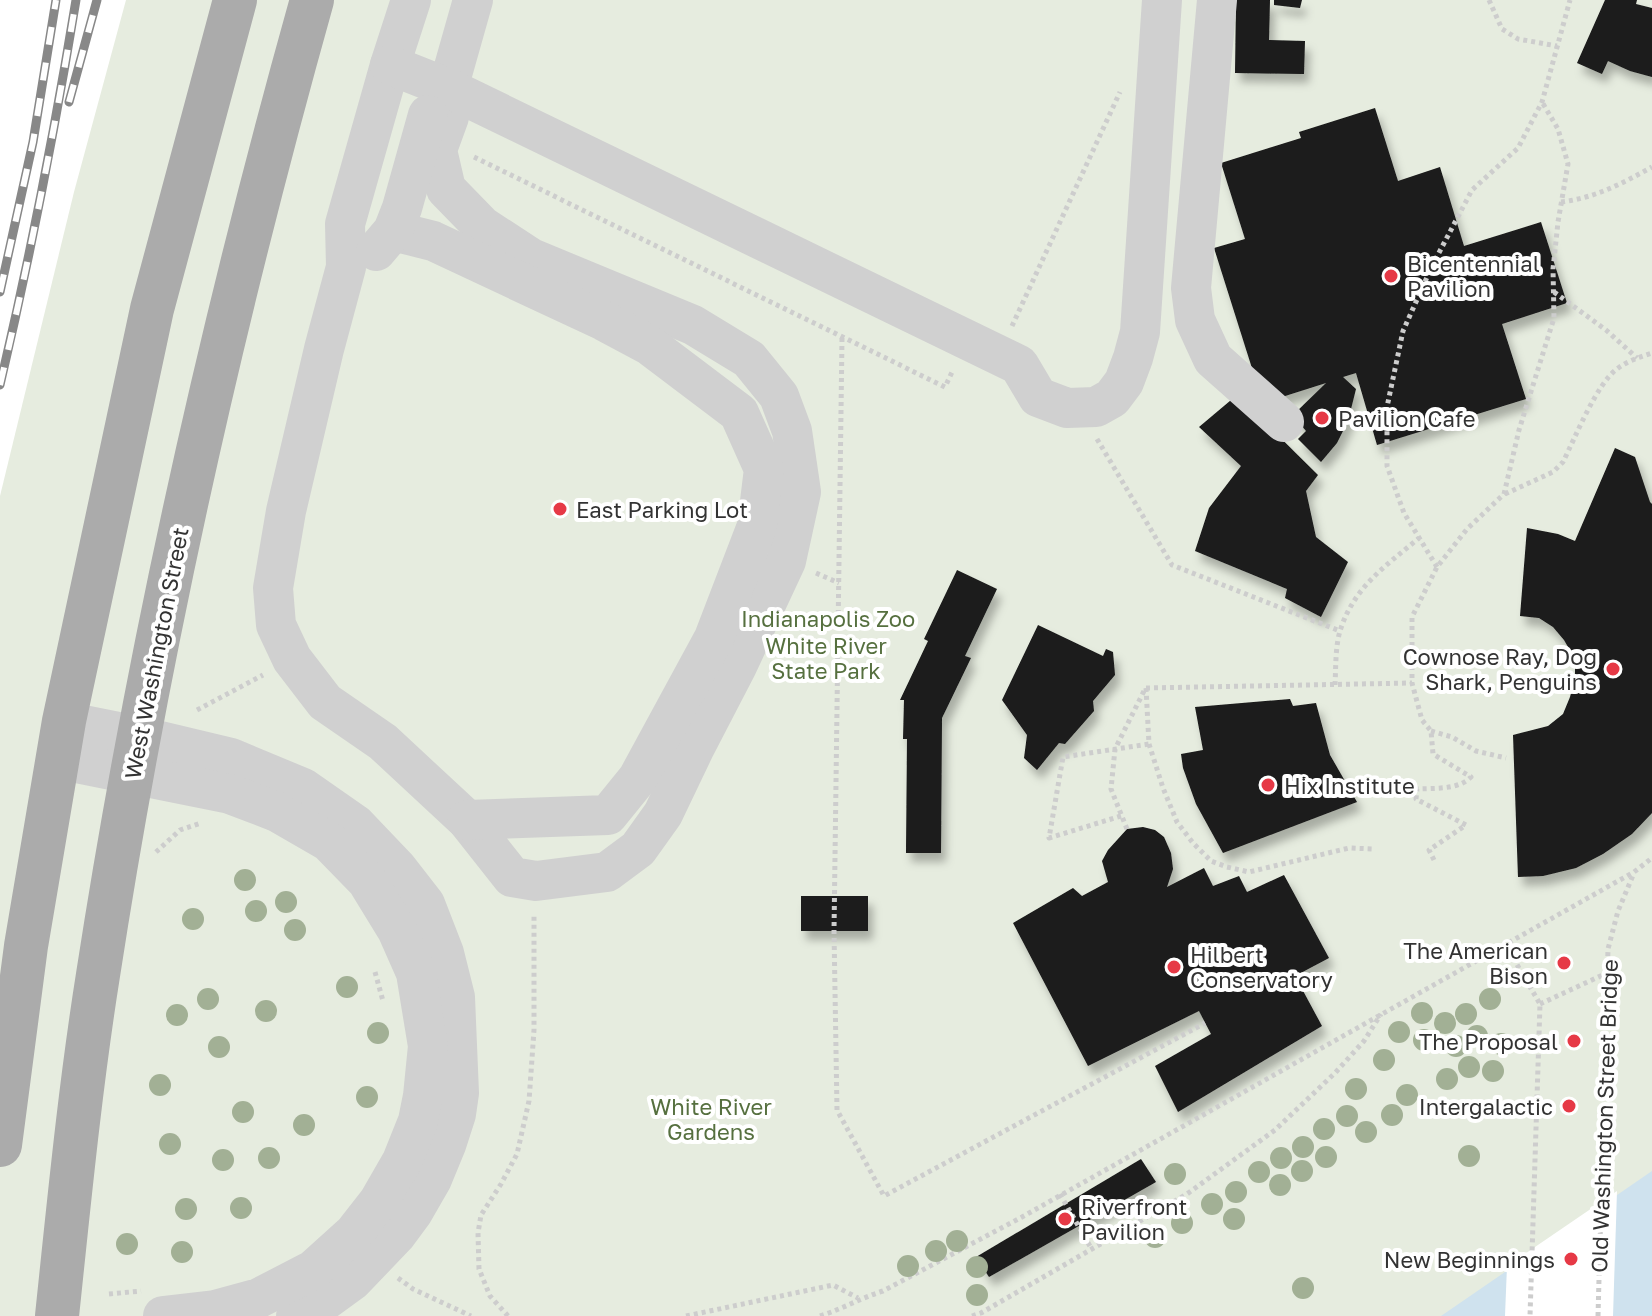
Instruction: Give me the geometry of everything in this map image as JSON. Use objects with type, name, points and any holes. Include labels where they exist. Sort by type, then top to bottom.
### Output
[{"type":"main road","points":[[0,1145],[26,946],[60,740],[152,309],[235,0]]},
{"type":"main road","name":"West Washington Street","points":[[57,1316],[98,977],[151,665],[227,319],[312,0]]},
{"type":"street","points":[[411,0],[345,224],[346,267],[286,511],[273,588],[276,625],[292,659],[325,702],[383,742],[467,820],[512,877],[536,881],[607,872],[638,849],[663,814],[786,561],[801,492],[792,431],[779,396],[749,359],[693,325],[531,258],[482,226],[446,189],[437,150],[449,117],[446,94],[473,0]]},
{"type":"street","points":[[390,65],[1019,365],[1038,397],[1067,408],[1096,407],[1112,398],[1124,382],[1140,332],[1162,0]]},
{"type":"street","points":[[1217,0],[1191,288],[1195,320],[1213,359],[1284,422]]},
{"type":"street","points":[[362,267],[393,231],[430,109],[446,94]]},
{"type":"street","points":[[393,231],[433,241],[649,345],[739,413],[764,469],[757,526],[714,638],[638,778],[608,815],[467,820]]},
{"type":"street","points":[[60,740],[135,755],[231,758],[303,788],[356,825],[397,868],[425,904],[444,953],[455,997],[459,1093],[456,1114],[432,1179],[396,1235],[353,1280],[323,1302],[296,1316]]},
{"type":"street","points":[[135,755],[277,812],[329,842],[367,881],[397,930],[416,973],[428,1046],[418,1121],[402,1161],[379,1201],[354,1233],[313,1270],[259,1298],[215,1310],[163,1316]]},
{"type":"path","points":[[1489,0],[1502,29],[1518,39],[1557,46]]},
{"type":"path","points":[[1437,567],[1404,513],[1387,466],[1387,407],[1403,331],[1432,266],[1472,190],[1518,148],[1542,102],[1570,0]]},
{"type":"path","points":[[998,355],[1124,83]]},
{"type":"path","points":[[1504,494],[1519,430],[1554,318],[1553,269],[1568,164],[1558,129],[1542,102]]},
{"type":"path","points":[[474,157],[945,387],[955,366]]},
{"type":"path","points":[[1561,202],[1619,186],[1652,167]]},
{"type":"path","points":[[1553,291],[1606,330],[1637,358]]},
{"type":"path","points":[[842,338],[834,931],[837,1110],[884,1196],[1205,1023]]},
{"type":"path","points":[[1434,860],[1429,850],[1466,825],[1416,799],[1417,789],[1465,783],[1471,777],[1433,754],[1431,731],[1422,720],[1412,683],[1412,617],[1437,567],[1467,529],[1504,494],[1553,472],[1563,462],[1603,381],[1617,369],[1652,353]]},
{"type":"path","points":[[1093,431],[1172,565],[1340,631]]},
{"type":"path","points":[[1335,685],[1340,631],[1355,597],[1371,578],[1419,538]]},
{"type":"path","points":[[197,710],[264,674]]},
{"type":"path","points":[[1146,688],[1412,683]]},
{"type":"path","points":[[1146,688],[1149,744],[1163,788],[1177,822],[1211,861],[1249,872],[1349,848],[1373,849]]},
{"type":"path","points":[[1127,829],[1111,789],[1115,749],[1146,688]]},
{"type":"path","points":[[1431,731],[1452,737],[1476,751],[1506,758]]},
{"type":"path","points":[[1121,816],[1049,838],[1063,757],[1149,744]]},
{"type":"path","points":[[149,858],[180,830],[209,821]]},
{"type":"path","points":[[820,1316],[883,1291],[1022,1217],[1634,872],[1652,858]]},
{"type":"path","name":"Old Washington Street Bridge","points":[[1598,1316],[1608,949],[1618,911],[1634,872]]},
{"type":"path","points":[[508,1316],[490,1296],[479,1269],[478,1233],[481,1215],[517,1154],[529,1101],[534,1030],[536,881]]},
{"type":"path","points":[[1505,944],[1540,1004],[1530,1316]]},
{"type":"path","points":[[374,968],[386,1011]]},
{"type":"path","points":[[1540,1004],[1607,973]]},
{"type":"path","points":[[972,1316],[1187,1194],[1275,1130],[1364,1041],[1381,1013]]},
{"type":"path","points":[[1060,1194],[1091,1248]]},
{"type":"path","points":[[372,1261],[413,1289],[471,1316]]},
{"type":"path","points":[[686,1316],[833,1285],[859,1299]]},
{"type":"green space","name":"Indianapolis Zoo","points":[[126,0],[1652,0],[1652,1316],[0,1316],[0,496],[74,192]]},
{"type":"water","points":[[1652,1171],[1652,1316],[1441,1316]]},
{"type":"pier","points":[[1617,1191],[1613,1316],[1505,1316],[1507,1266]]},
{"type":"building","points":[[1236,0],[1270,0],[1269,40],[1305,41],[1304,74],[1235,73]]},
{"type":"building","points":[[1274,0],[1302,0],[1300,8],[1274,5]]},
{"type":"building","points":[[1605,0],[1637,0],[1636,4],[1652,8],[1652,77],[1608,61],[1602,74],[1577,63]]},
{"type":"building","name":"Bicentennial Pavilion","points":[[1375,108],[1398,181],[1440,167],[1464,246],[1541,222],[1567,303],[1502,324],[1526,399],[1377,445],[1356,373],[1343,377],[1356,389],[1348,421],[1337,443],[1321,462],[1298,439],[1306,431],[1293,415],[1326,383],[1263,403],[1214,248],[1245,239],[1221,163],[1301,138],[1299,132]]},
{"type":"building","points":[[1237,395],[1318,475],[1306,491],[1316,537],[1348,562],[1321,617],[1285,598],[1287,589],[1195,551],[1209,508],[1241,466],[1199,427]]},
{"type":"building","name":"Cownose Ray, Dog Shark, Penguins","points":[[1615,448],[1635,457],[1652,504],[1652,813],[1632,834],[1576,868],[1543,876],[1518,877],[1513,735],[1548,726],[1563,714],[1575,678],[1575,659],[1553,627],[1539,618],[1520,616],[1527,528],[1575,541]]},
{"type":"building","points":[[957,570],[997,589],[965,656],[971,658],[942,718],[941,853],[906,853],[907,739],[903,739],[904,700],[900,700],[928,641],[924,639]]},
{"type":"building","points":[[1038,625],[1103,656],[1106,649],[1113,652],[1115,675],[1093,701],[1094,711],[1065,744],[1059,743],[1037,770],[1024,758],[1027,735],[1002,700]]},
{"type":"building","name":"Hix Institute","points":[[1290,699],[1293,706],[1316,703],[1330,755],[1357,802],[1223,853],[1196,804],[1183,768],[1181,754],[1203,750],[1195,707]]},
{"type":"building","name":"Hilbert Conservatory","points":[[1143,827],[1155,830],[1164,837],[1171,853],[1173,869],[1167,887],[1204,868],[1213,886],[1239,876],[1247,892],[1284,875],[1329,958],[1295,976],[1322,1026],[1178,1112],[1155,1066],[1211,1034],[1199,1011],[1088,1066],[1013,923],[1073,888],[1082,896],[1108,882],[1102,861],[1108,850],[1127,829]]},
{"type":"building","points":[[801,896],[868,896],[868,931],[801,931]]},
{"type":"building","name":"Riverfront Pavilion","points":[[1141,1159],[1156,1182],[989,1277],[976,1257]]},
{"type":"railway","points":[[0,292],[33,142],[56,0]]},
{"type":"railway","points":[[0,385],[41,193],[76,0]]},
{"type":"railway","points":[[69,102],[97,0]]},
{"type":"place","name":"Bicentennial Pavilion","points":[[1391,276]]},
{"type":"place","name":"Pavilion Cafe","points":[[1322,418]]},
{"type":"place","name":"East Parking Lot","points":[[560,509]]},
{"type":"place","name":"Cownose Ray, Dog Shark, Penguins","points":[[1613,669]]},
{"type":"place","name":"Hix Institute","points":[[1268,785]]},
{"type":"place","name":"The American Bison","points":[[1564,963]]},
{"type":"place","name":"Hilbert Conservatory","points":[[1174,967]]},
{"type":"place","name":"The Proposal","points":[[1574,1041]]},
{"type":"place","name":"Intergalactic","points":[[1569,1106]]},
{"type":"place","name":"Riverfront Pavilion","points":[[1065,1219]]},
{"type":"place","name":"New Beginnings","points":[[1571,1259]]},
{"type":"park label","name":"White River State Park","points":[[826,658]]},
{"type":"park label","name":"White River Gardens","points":[[711,1118]]}]
